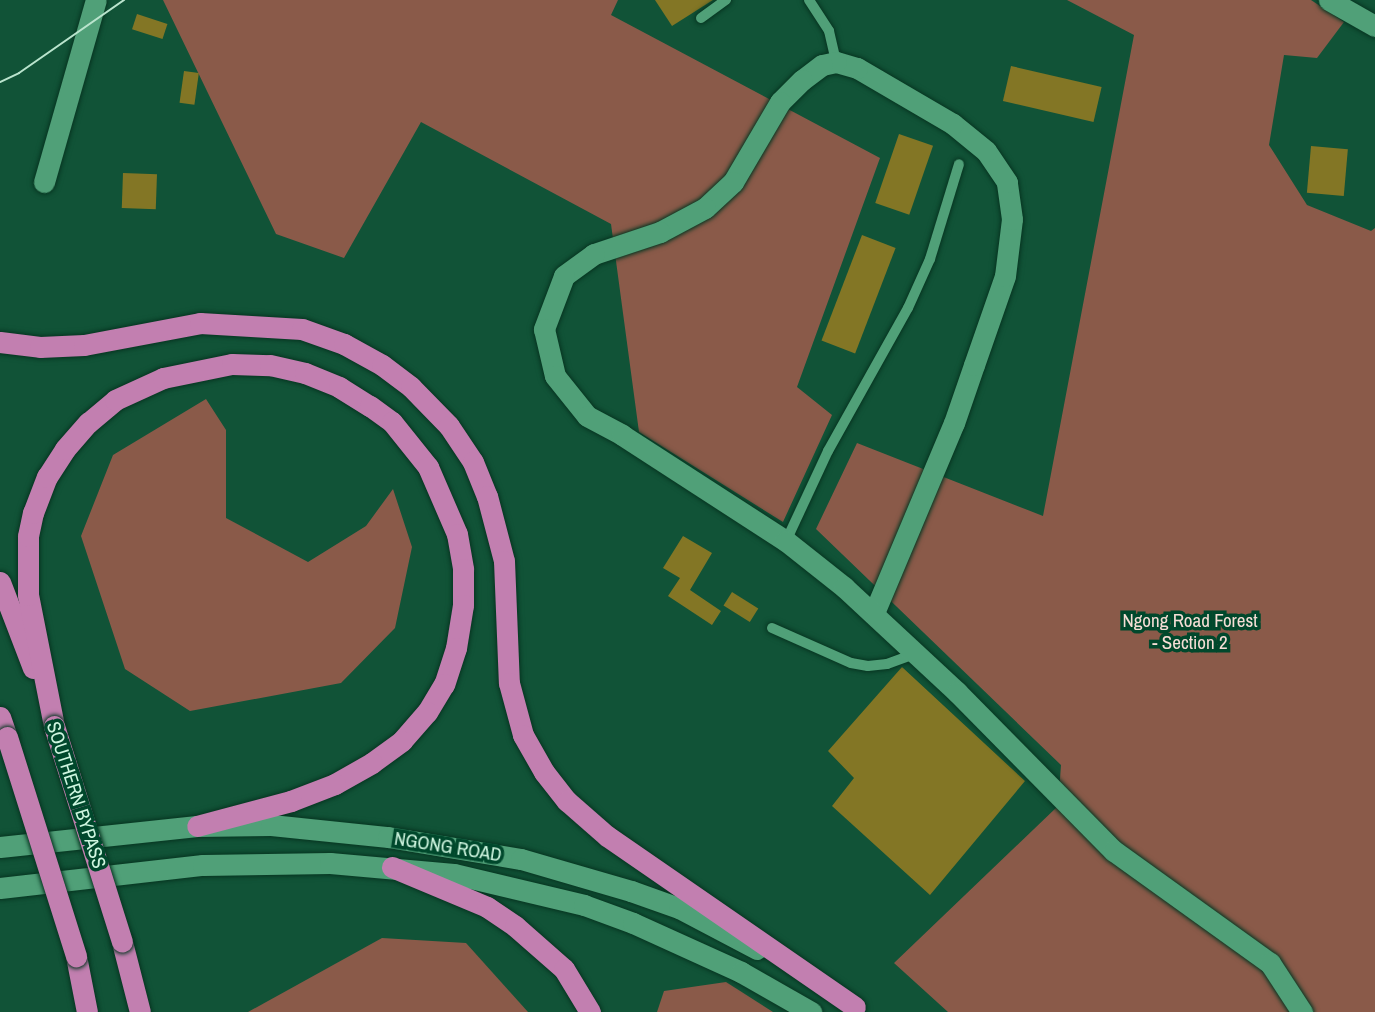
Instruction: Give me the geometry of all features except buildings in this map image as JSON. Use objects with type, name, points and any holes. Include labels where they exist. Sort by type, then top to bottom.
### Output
[{"type":"highway","points":[[0,342],[40,347],[84,345],[201,323],[302,329],[344,344],[382,365],[411,387],[449,426],[472,462],[488,496],[504,561],[509,683],[523,735],[544,772],[567,801],[607,835],[859,1009]]},
{"type":"highway","points":[[54,726],[29,595],[28,537],[33,513],[47,477],[65,449],[88,423],[115,400],[163,378],[232,364],[270,365],[304,373],[339,387],[370,406],[392,422],[428,467],[457,534],[463,569],[463,605],[456,648],[444,684],[427,712],[402,741],[335,784],[291,801],[197,826]]},
{"type":"highway","name":"SOUTHERN BYPASS","points":[[0,582],[54,726],[122,942],[140,1012]]},
{"type":"highway","points":[[0,717],[76,956],[87,1012]]},
{"type":"highway","points":[[392,867],[487,907],[515,926],[564,969],[590,1012]]},
{"type":"street","points":[[44,182],[96,0]]},
{"type":"street","points":[[1329,0],[1375,26]]},
{"type":"street","points":[[874,613],[954,423],[1004,276],[1012,219],[1007,182],[986,151],[953,124],[857,68],[836,62],[822,65],[780,102],[733,182],[705,208],[660,232],[594,254],[564,276],[544,329],[555,376],[587,416],[786,541],[874,613],[1114,851],[1269,963],[1302,1012]]},
{"type":"street","name":"NGONG ROAD","points":[[0,847],[197,826],[271,825],[388,837],[522,859],[679,908],[748,944],[859,1009]]},
{"type":"street","name":"NGONG ROAD","points":[[0,888],[203,865],[330,863],[454,874],[584,905],[683,943],[811,1012]]},
{"type":"lane","points":[[701,18],[726,0]]},
{"type":"lane","points":[[809,0],[829,31],[836,62]]},
{"type":"lane","points":[[786,541],[828,451],[908,308],[930,259],[959,164]]},
{"type":"lane","points":[[772,628],[851,663],[868,666],[887,664],[917,653]]},
{"type":"green space","points":[[163,0],[618,0],[611,15],[880,158],[797,387],[832,415],[783,522],[639,432],[611,224],[421,122],[344,258],[276,234]]},
{"type":"green space","name":"Ngong Road Forest - Section 2","points":[[1067,0],[1311,0],[1344,22],[1317,58],[1284,55],[1269,145],[1307,205],[1371,231],[1375,228],[1375,1012],[948,1012],[894,963],[1058,806],[1061,765],[816,529],[857,443],[1043,516],[1134,35]]},
{"type":"green space","points":[[206,399],[226,430],[226,518],[308,562],[366,526],[393,489],[412,547],[395,628],[341,683],[190,711],[125,669],[81,536],[113,455]]},
{"type":"green space","points":[[382,938],[466,943],[528,1012],[248,1012]]},
{"type":"green space","points":[[726,982],[773,1012],[657,1012],[664,991]]},
{"type":"tram line","points":[[0,82],[19,73],[124,0]]}]
